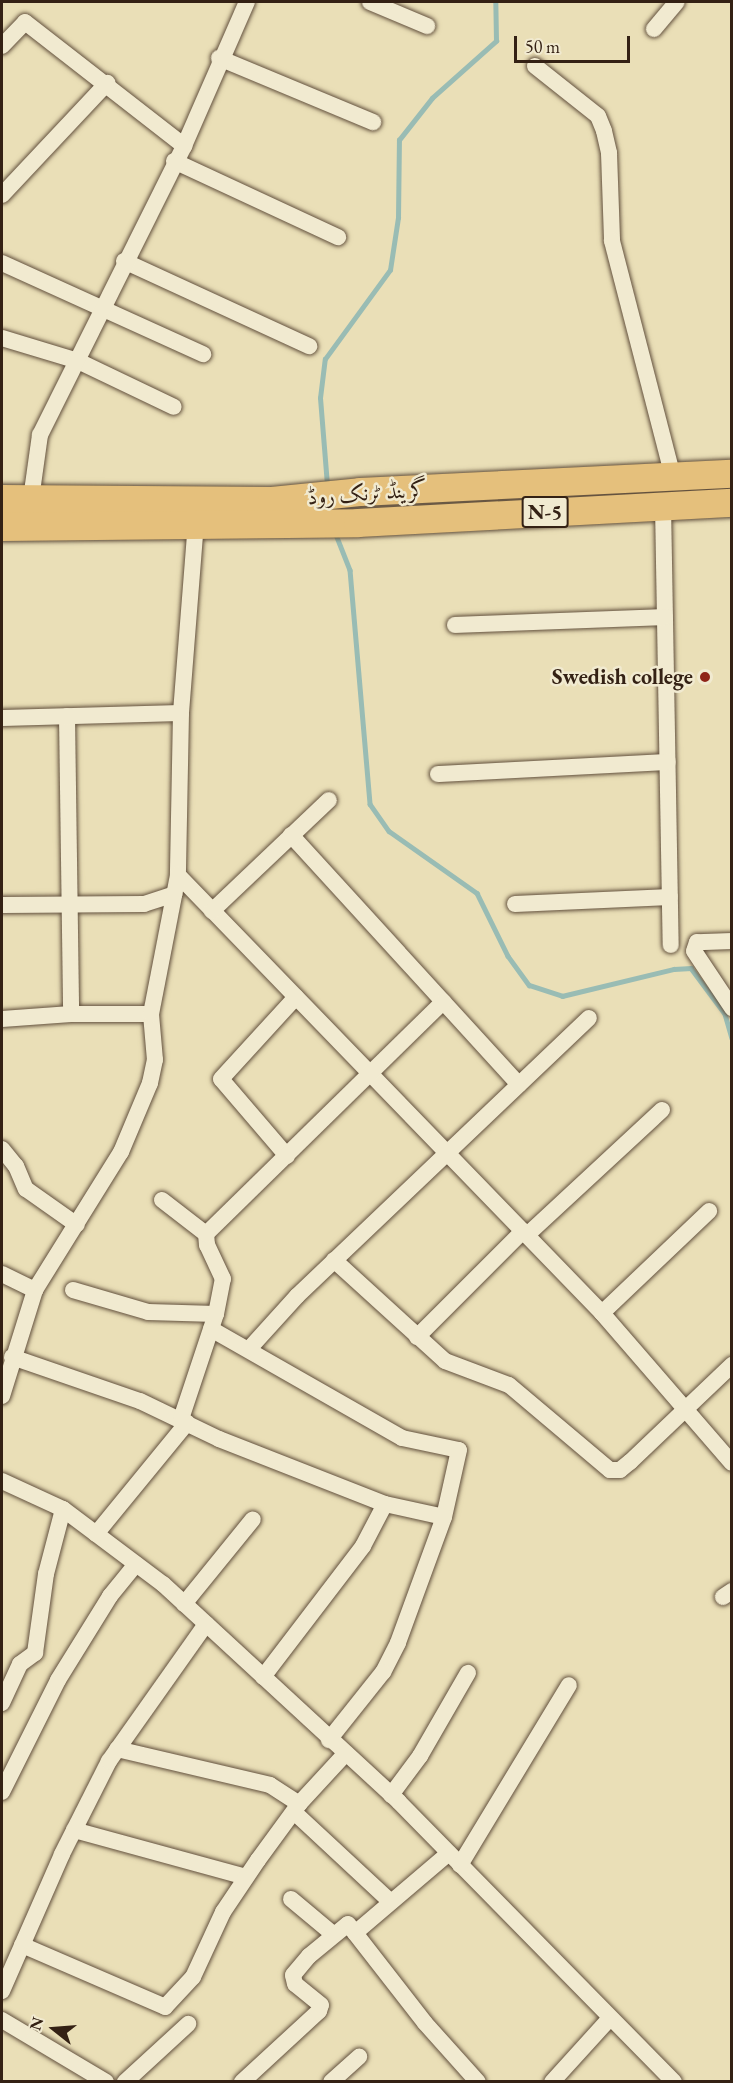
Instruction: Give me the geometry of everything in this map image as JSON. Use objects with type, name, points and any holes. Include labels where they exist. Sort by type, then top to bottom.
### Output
[{"type":"highway","name":"گرینڈ ٹرنک روڈ","points":[[2,527],[196,522],[274,512],[360,492],[732,474]]},
{"type":"highway","name":"گرینڈ ٹرنک روڈ","points":[[2,499],[274,512],[358,524],[663,505],[732,503]]},
{"type":"street","points":[[31,499],[39,435],[78,361],[174,160],[184,146],[219,57],[247,2]]},
{"type":"street","points":[[370,2],[427,26]]},
{"type":"street","points":[[654,29],[677,2]]},
{"type":"street","points":[[2,46],[25,21],[107,83],[184,146]]},
{"type":"street","points":[[219,57],[373,122]]},
{"type":"street","points":[[535,66],[598,116],[604,131],[609,153],[612,241],[673,477]]},
{"type":"street","points":[[2,195],[107,83]]},
{"type":"street","points":[[174,160],[338,237]]},
{"type":"street","points":[[124,261],[309,345]]},
{"type":"street","points":[[2,263],[203,354]]},
{"type":"street","points":[[2,338],[78,361],[174,406]]},
{"type":"street","points":[[663,505],[671,945]]},
{"type":"street","points":[[2,1396],[12,1357],[35,1290],[121,1152],[150,1083],[155,1060],[151,1014],[178,875],[181,713],[196,522]]},
{"type":"street","points":[[455,626],[665,617]]},
{"type":"street","points":[[2,718],[181,713]]},
{"type":"street","points":[[67,716],[71,1014]]},
{"type":"street","points":[[438,774],[668,762]]},
{"type":"street","points":[[212,911],[329,800]]},
{"type":"street","points":[[291,835],[519,1084]]},
{"type":"street","points":[[178,875],[602,1313],[732,1463]]},
{"type":"street","points":[[2,904],[69,902],[144,904],[174,894]]},
{"type":"street","points":[[515,904],[670,897]]},
{"type":"street","points":[[732,941],[697,942],[694,951],[732,1008]]},
{"type":"street","points":[[287,1156],[221,1079],[296,997]]},
{"type":"street","points":[[206,1234],[443,1002]]},
{"type":"street","points":[[2,1019],[71,1014],[151,1014]]},
{"type":"street","points":[[249,1349],[334,1260],[589,1018]]},
{"type":"street","points":[[417,1337],[525,1233],[662,1110]]},
{"type":"street","points":[[2,1149],[16,1166],[26,1189],[77,1225]]},
{"type":"street","points":[[96,1534],[184,1421],[214,1322],[223,1279],[207,1245],[206,1234],[162,1200]]},
{"type":"street","points":[[602,1313],[709,1211]]},
{"type":"street","points":[[334,1260],[445,1361],[508,1385],[610,1470],[625,1466],[732,1365]]},
{"type":"street","points":[[2,1274],[35,1290]]},
{"type":"street","points":[[73,1290],[147,1311],[214,1322],[249,1349],[402,1438],[459,1450],[444,1517],[383,1672],[329,1740]]},
{"type":"street","points":[[12,1357],[184,1421],[219,1439],[385,1504],[444,1517]]},
{"type":"street","points":[[2,1481],[63,1509],[136,1564],[184,1604],[391,1795],[674,2082]]},
{"type":"street","points":[[262,1677],[363,1546],[385,1504]]},
{"type":"street","points":[[2,1703],[20,1664],[35,1653],[46,1574],[63,1509]]},
{"type":"street","points":[[184,1604],[253,1519]]},
{"type":"street","points":[[2,1792],[58,1680],[110,1596],[136,1564]]},
{"type":"street","points":[[2,1991],[74,1830],[117,1749],[206,1624]]},
{"type":"street","points":[[391,1795],[420,1755],[468,1673]]},
{"type":"street","points":[[356,1933],[391,1902],[455,1859],[569,1685]]},
{"type":"street","points":[[117,1749],[270,1785],[391,1902]]},
{"type":"street","points":[[22,1946],[165,2007],[193,1977],[223,1912],[246,1877],[296,1808],[346,1753]]},
{"type":"street","points":[[74,1830],[246,1877]]},
{"type":"street","points":[[291,1899],[334,1935]]},
{"type":"street","points":[[242,2082],[320,2011],[321,2006],[295,1984],[293,1976],[309,1956],[348,1924],[425,2023],[478,2082]]},
{"type":"street","points":[[552,2082],[610,2018]]},
{"type":"street","points":[[2,2020],[105,2082]]},
{"type":"street","points":[[125,2082],[188,2024]]},
{"type":"street","points":[[331,2082],[358,2057]]},
{"type":"waterway","points":[[327,485],[320,398],[325,359],[390,270],[398,218],[399,140],[432,98],[496,41],[495,2]]},
{"type":"waterway","points":[[335,532],[350,570],[370,804],[389,831],[477,893],[508,956],[529,985],[562,996],[674,969],[691,968],[725,1014],[732,1038]]},
{"type":"place","name":"Swedish college","points":[[705,677]]}]
